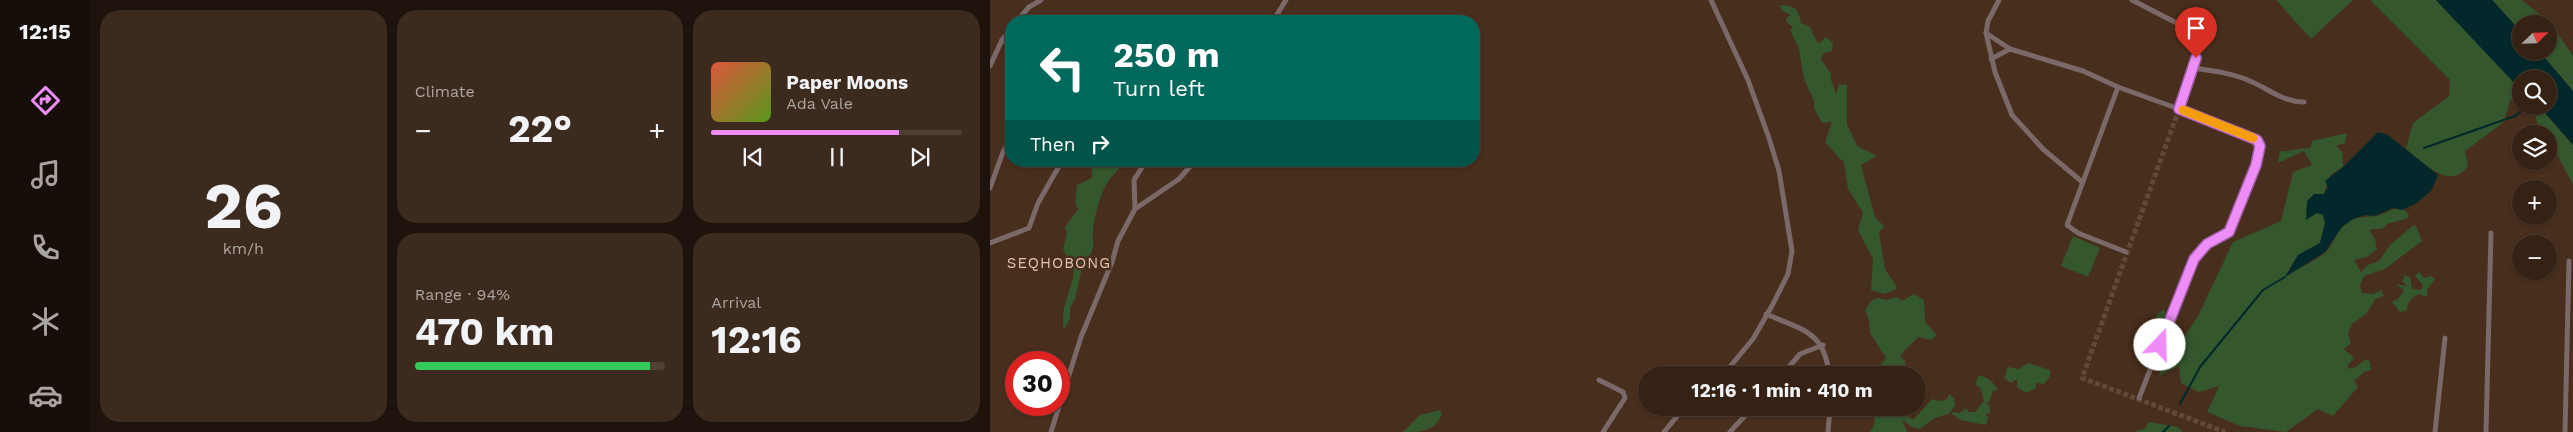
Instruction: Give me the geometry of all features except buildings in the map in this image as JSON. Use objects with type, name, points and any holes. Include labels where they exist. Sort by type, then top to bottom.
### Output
[{"type":"street","points":[[1023,15],[1041,0]]},
{"type":"street","points":[[1277,15],[1286,0]]},
{"type":"street","points":[[1711,0],[1748,80],[1766,130],[1778,172],[1792,251],[1786,279],[1753,339],[1730,366]]},
{"type":"street","points":[[1999,0],[1988,21],[1986,33],[1991,59],[2012,116],[2043,149],[2082,181]]},
{"type":"street","points":[[2132,0],[2196,33],[2199,38],[2200,48],[2179,109]]},
{"type":"street","points":[[1986,33],[2010,49],[2083,71],[2118,87],[2245,134],[2257,140],[2260,146],[2256,165],[2229,232],[2207,244],[2194,259],[2139,398]]},
{"type":"street","points":[[990,66],[1005,36]]},
{"type":"street","points":[[1991,59],[2010,49]]},
{"type":"street","points":[[2194,68],[2210,69],[2251,81],[2290,102],[2304,102]]},
{"type":"street","points":[[2118,87],[2067,224],[2078,233],[2126,252]]},
{"type":"street","points":[[990,188],[1005,149]]},
{"type":"street","points":[[990,243],[1030,228],[1042,195],[1058,167]]},
{"type":"street","points":[[1135,209],[1134,180],[1142,167]]},
{"type":"street","points":[[1051,432],[1082,337],[1112,262],[1118,241],[1135,209],[1179,179],[1190,167]]},
{"type":"street","points":[[2486,432],[2491,233]]},
{"type":"street","points":[[2565,432],[2569,261]]},
{"type":"street","points":[[1766,314],[1815,338],[1822,345],[1828,366]]},
{"type":"street","points":[[2435,432],[2445,338]]},
{"type":"street","points":[[1790,366],[1800,354],[1822,345]]},
{"type":"street","points":[[1599,380],[1623,392],[1625,398],[1603,432]]},
{"type":"street","points":[[1664,432],[1677,416]]},
{"type":"street","points":[[1730,432],[1745,416]]},
{"type":"street","points":[[1828,432],[1829,416]]},
{"type":"green space","points":[[2276,0],[2353,0],[2311,39]]},
{"type":"green space","points":[[2370,0],[2436,0],[2512,80],[2512,101],[2510,100],[2504,122],[2465,151],[2468,166],[2461,173],[2453,176],[2436,172],[2406,149],[2413,123],[2449,96],[2450,80]]},
{"type":"green space","points":[[2492,0],[2522,0],[2540,15],[2512,15],[2512,22]]},
{"type":"green space","points":[[1780,5],[1792,7],[1797,11],[1801,23],[1810,27],[1817,42],[1820,43],[1826,37],[1833,43],[1832,51],[1823,53],[1821,59],[1831,74],[1836,94],[1839,84],[1847,85],[1847,124],[1857,146],[1877,156],[1861,165],[1875,217],[1884,226],[1879,233],[1885,269],[1897,287],[1895,290],[1884,294],[1871,290],[1873,259],[1858,230],[1863,213],[1848,189],[1844,163],[1825,142],[1832,122],[1822,123],[1814,108],[1814,101],[1804,79],[1799,49],[1790,30],[1793,27],[1786,21],[1786,18],[1791,15],[1782,11]]},
{"type":"green space","points":[[2558,34],[2573,56],[2573,91],[2547,60],[2558,60]]},
{"type":"green space","points":[[2535,115],[2547,115],[2556,125],[2538,125]]},
{"type":"green space","points":[[2557,127],[2573,145],[2573,185],[2558,156]]},
{"type":"green space","points":[[2347,133],[2345,143],[2336,146],[2342,152],[2343,167],[2330,175],[2324,194],[2306,220],[2317,212],[2323,215],[2325,223],[2320,243],[2298,255],[2286,276],[2326,252],[2341,229],[2350,220],[2380,215],[2397,209],[2405,211],[2409,215],[2408,218],[2387,224],[2384,228],[2369,230],[2375,239],[2377,249],[2367,257],[2354,260],[2361,272],[2368,265],[2379,261],[2390,245],[2415,224],[2422,241],[2385,269],[2364,276],[2360,285],[2362,293],[2373,294],[2381,290],[2384,296],[2375,299],[2367,313],[2352,324],[2348,333],[2351,343],[2344,349],[2354,358],[2348,365],[2348,369],[2356,367],[2366,359],[2370,362],[2371,370],[2364,372],[2354,381],[2358,387],[2333,416],[2318,409],[2286,432],[2240,426],[2207,412],[2219,386],[2199,392],[2181,383],[2179,366],[2158,376],[2198,316],[2233,242],[2281,221],[2293,172],[2312,165],[2304,151],[2278,163],[2280,151],[2310,148],[2312,141]]},
{"type":"green space","points":[[1120,167],[1109,180],[1101,196],[1094,223],[1094,245],[1088,261],[1082,268],[1075,299],[1070,308],[1070,319],[1064,330],[1064,308],[1074,272],[1063,249],[1067,234],[1065,227],[1078,209],[1075,203],[1077,185],[1092,178],[1092,168]]},
{"type":"green space","points":[[2073,236],[2100,248],[2088,277],[2061,266]]},
{"type":"green space","points":[[2419,272],[2424,278],[2431,276],[2435,279],[2427,290],[2427,297],[2419,294],[2416,295],[2409,302],[2407,310],[2400,312],[2392,302],[2399,298],[2404,290],[2396,284],[2407,286],[2402,281],[2405,275],[2410,277],[2412,289],[2421,290],[2423,285],[2415,276]]},
{"type":"green space","points":[[1914,294],[1924,300],[1925,322],[1937,335],[1931,340],[1918,337],[1900,356],[1905,361],[1905,366],[1881,366],[1886,358],[1870,333],[1869,320],[1865,310],[1872,300],[1878,298],[1886,300],[1897,297],[1902,301]]},
{"type":"green space","points":[[2164,309],[2164,320],[2156,328],[2155,338],[2158,344],[2150,350],[2151,357],[2147,363],[2141,364],[2139,360],[2148,349],[2147,342],[2153,336],[2157,315]]},
{"type":"green space","points":[[2028,363],[2050,370],[2050,376],[2044,384],[2036,383],[2036,388],[2026,393],[2017,387],[2017,379],[2011,383],[2004,378],[2008,367],[2019,369]]},
{"type":"green space","points":[[1979,375],[1985,377],[1998,390],[1993,391],[1989,402],[1986,403],[1990,406],[1990,413],[1986,414],[1988,418],[1986,425],[1960,420],[1952,414],[1953,412],[1959,413],[1966,408],[1969,412],[1975,412],[1984,401],[1981,389],[1975,384]]},
{"type":"green space","points":[[1949,394],[1954,398],[1955,405],[1949,414],[1934,418],[1920,429],[1910,426],[1902,419],[1907,432],[1870,432],[1874,425],[1875,416],[1908,416],[1913,420],[1917,416],[1926,416],[1926,406],[1932,399],[1946,400]]},
{"type":"green space","points":[[1440,410],[1442,414],[1439,420],[1431,428],[1421,431],[1403,432],[1420,415]]},
{"type":"green space","points":[[2149,422],[2178,427],[2183,432],[2134,432],[2144,429]]},
{"type":"water","points":[[2436,0],[2492,0],[2512,22],[2512,60],[2547,60],[2555,70],[2512,70],[2512,80]]},
{"type":"water","points":[[2557,72],[2573,91],[2573,145],[2547,115],[2557,115]]},
{"type":"water","points":[[2378,132],[2388,135],[2438,175],[2431,191],[2417,203],[2402,210],[2393,208],[2375,216],[2365,215],[2353,219],[2342,227],[2325,252],[2285,277],[2298,255],[2320,243],[2325,223],[2323,215],[2317,213],[2306,220],[2307,201],[2314,194],[2324,194],[2328,187],[2325,181],[2343,167]]},
{"type":"waterway","points":[[2424,148],[2516,115]]},
{"type":"waterway","points":[[2180,404],[2200,367],[2263,290],[2285,277]]},
{"type":"waterway","points":[[2163,432],[2169,426]]},
{"type":"tunnel","points":[[2179,109],[2082,378],[2225,432]]},
{"type":"slow traffic","points":[[2183,110],[2253,138]]},
{"type":"district","name":"SEQHOBONG","points":[[1059,263]]},
{"type":"route","points":[[2160,345],[2194,259],[2207,244],[2229,232],[2256,165],[2260,146],[2257,140],[2245,134],[2179,109],[2196,58]]}]
